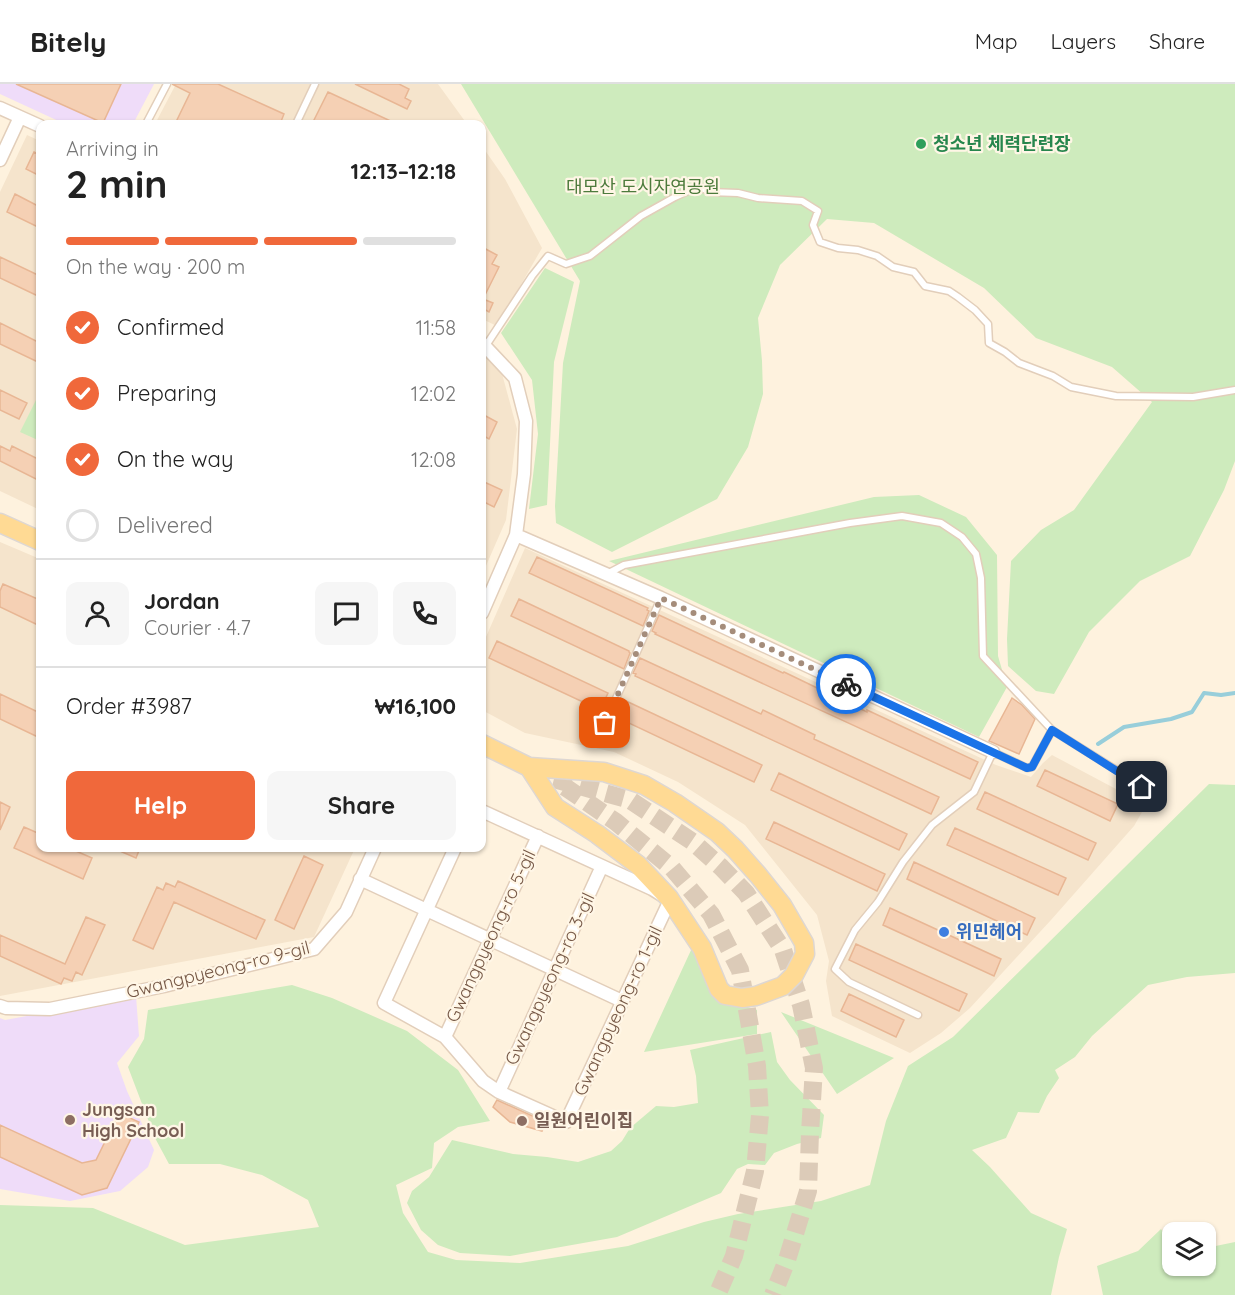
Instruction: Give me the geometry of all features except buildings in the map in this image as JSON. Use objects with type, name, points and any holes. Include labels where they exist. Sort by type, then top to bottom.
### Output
[{"type":"main road","points":[[0,523],[36,539]]},
{"type":"main road","points":[[486,746],[554,780]]},
{"type":"main road","points":[[529,767],[604,772],[644,785],[717,832],[735,849],[782,905],[804,943],[805,954],[794,975],[783,986],[756,996],[742,998],[725,995],[719,989],[702,948],[669,898],[639,865],[555,807],[529,767]]},
{"type":"street","points":[[0,108],[36,124]]},
{"type":"street","points":[[0,160],[20,117]]},
{"type":"street","points":[[486,348],[515,378],[526,421],[524,474],[516,535],[486,605]]},
{"type":"street","points":[[516,535],[661,598],[993,752]]},
{"type":"street","points":[[486,812],[602,866]]},
{"type":"street","name":"Gwangpyeong-ro 5-gil","points":[[445,1036],[538,836]]},
{"type":"street","name":"Gwangpyeong-ro 9-gil","points":[[3,1007],[50,1009],[164,986],[314,949],[346,912],[373,852]]},
{"type":"street","points":[[452,852],[384,1003],[445,1036],[483,1081],[499,1092]]},
{"type":"street","name":"Gwangpyeong-ro 1-gil","points":[[499,1092],[566,1122],[670,900],[602,866]]},
{"type":"street","name":"Gwangpyeong-ro 3-gil","points":[[499,1092],[602,866]]},
{"type":"street","points":[[360,879],[622,1001]]},
{"type":"lane","points":[[148,120],[167,84]]},
{"type":"lane","points":[[298,120],[315,84]]},
{"type":"lane","points":[[486,341],[548,256],[566,264],[590,256],[641,216],[699,186],[709,192],[802,201],[818,211],[813,225],[820,242],[878,256],[892,267],[914,272],[925,286],[949,291],[975,310],[988,324],[989,343],[1019,363],[1053,376],[1071,387],[1118,396],[1193,397],[1235,390]]},
{"type":"lane","points":[[607,574],[624,565],[850,523],[902,516],[941,523],[962,537],[976,554],[981,578],[984,656],[1052,730],[1161,798]]},
{"type":"lane","points":[[605,723],[661,598]]},
{"type":"lane","points":[[918,1015],[849,982],[835,969],[855,930],[879,902],[903,862],[932,825],[974,792],[993,752],[1027,768],[1032,767],[1052,730]]},
{"type":"shaded area","points":[[0,84],[154,84],[135,120],[56,120],[0,94]]},
{"type":"shaded area","points":[[176,84],[438,84],[464,120],[157,120]]},
{"type":"shaded area","points":[[27,135],[36,139],[36,508],[0,491],[0,192]]},
{"type":"shaded area","points":[[486,152],[505,179],[542,248],[497,326],[486,321]]},
{"type":"shaded area","points":[[486,355],[501,370],[517,429],[506,520],[486,566]]},
{"type":"shaded area","points":[[0,542],[36,557],[36,852],[353,852],[314,937],[0,996]]},
{"type":"shaded area","points":[[525,548],[996,765],[1031,777],[1052,755],[1146,805],[1134,826],[970,1008],[941,1033],[910,1053],[832,1016],[826,981],[829,961],[817,915],[745,825],[678,782],[614,752],[525,733],[486,712],[486,637]]},
{"type":"shaded area","name":"Jungsan High School","points":[[136,996],[139,1036],[117,1063],[154,1150],[148,1167],[120,1191],[70,1201],[0,1189],[0,1018],[5,1020]]},
{"type":"green space","name":"대모산 도시자연공원","points":[[461,84],[1235,84],[1235,461],[1224,490],[1190,556],[1140,581],[1089,632],[1054,694],[1036,691],[1008,666],[1011,561],[1041,530],[1074,510],[1152,402],[1112,367],[1036,338],[984,288],[874,223],[827,219],[780,265],[758,318],[763,394],[748,447],[717,499],[612,552],[556,523],[563,363],[580,281],[486,125],[486,120],[483,120]]},
{"type":"green space","points":[[545,268],[574,282],[554,362],[547,505],[529,509],[538,434],[532,380],[501,333]]},
{"type":"green space","points":[[36,400],[36,439],[20,432]]},
{"type":"green space","points":[[919,495],[966,517],[997,555],[998,656],[1007,687],[979,737],[609,561],[874,497]]},
{"type":"green space","points":[[1209,784],[1235,785],[1235,973],[1187,977],[1148,985],[1092,1036],[1075,1057],[1055,1070],[1059,1078],[1039,1113],[1018,1112],[1006,1138],[972,1150],[1031,1213],[1067,1229],[1051,1295],[0,1295],[0,1205],[93,1208],[185,1245],[319,1227],[308,1200],[262,1175],[220,1164],[169,1164],[155,1138],[128,1067],[144,1039],[148,1010],[292,985],[332,998],[407,1031],[458,1070],[490,1121],[458,1127],[434,1143],[432,1168],[396,1185],[403,1213],[428,1252],[456,1260],[520,1263],[628,1246],[704,1222],[738,1214],[821,1201],[870,1185],[886,1121],[908,1066],[953,1037]]},
{"type":"green space","points":[[692,948],[714,997],[757,1010],[757,1034],[644,1052]]},
{"type":"green space","points":[[781,1012],[894,1058],[837,1094]]},
{"type":"green space","points":[[771,1032],[777,1062],[790,1080],[824,1115],[821,1138],[774,1153],[765,1165],[748,1164],[737,1169],[721,1193],[617,1237],[510,1256],[460,1253],[438,1245],[421,1230],[407,1203],[412,1191],[429,1177],[452,1140],[513,1154],[578,1162],[611,1151],[622,1141],[630,1128],[656,1106],[674,1107],[698,1103],[696,1076],[690,1050]]},
{"type":"green space","points":[[1161,1229],[1162,1276],[1216,1276],[1216,1246],[1235,1242],[1235,1295],[1103,1295],[1097,1266],[1138,1251]]},
{"type":"waterway","points":[[1098,744],[1124,727],[1171,719],[1192,712],[1204,693],[1221,695],[1235,693]]},
{"type":"tunnel","points":[[554,779],[630,800],[693,842],[746,893],[783,950],[801,1005],[814,1068],[808,1191],[787,1260],[773,1295]]},
{"type":"tunnel","points":[[565,787],[616,822],[672,868],[711,914],[740,970],[757,1066],[760,1115],[755,1171],[734,1256],[717,1295]]},
{"type":"way so far","points":[[605,723],[661,598],[846,684]]},
{"type":"place","name":"청소년 체력단련장","points":[[921,144]]},
{"type":"place","name":"위민헤어","points":[[944,932]]},
{"type":"place","name":"Jungsan High School","points":[[70,1120]]},
{"type":"place","name":"일원어린이집","points":[[522,1121]]},
{"type":"route","points":[[846,684],[1027,768],[1032,767],[1052,730],[1142,787]]}]
